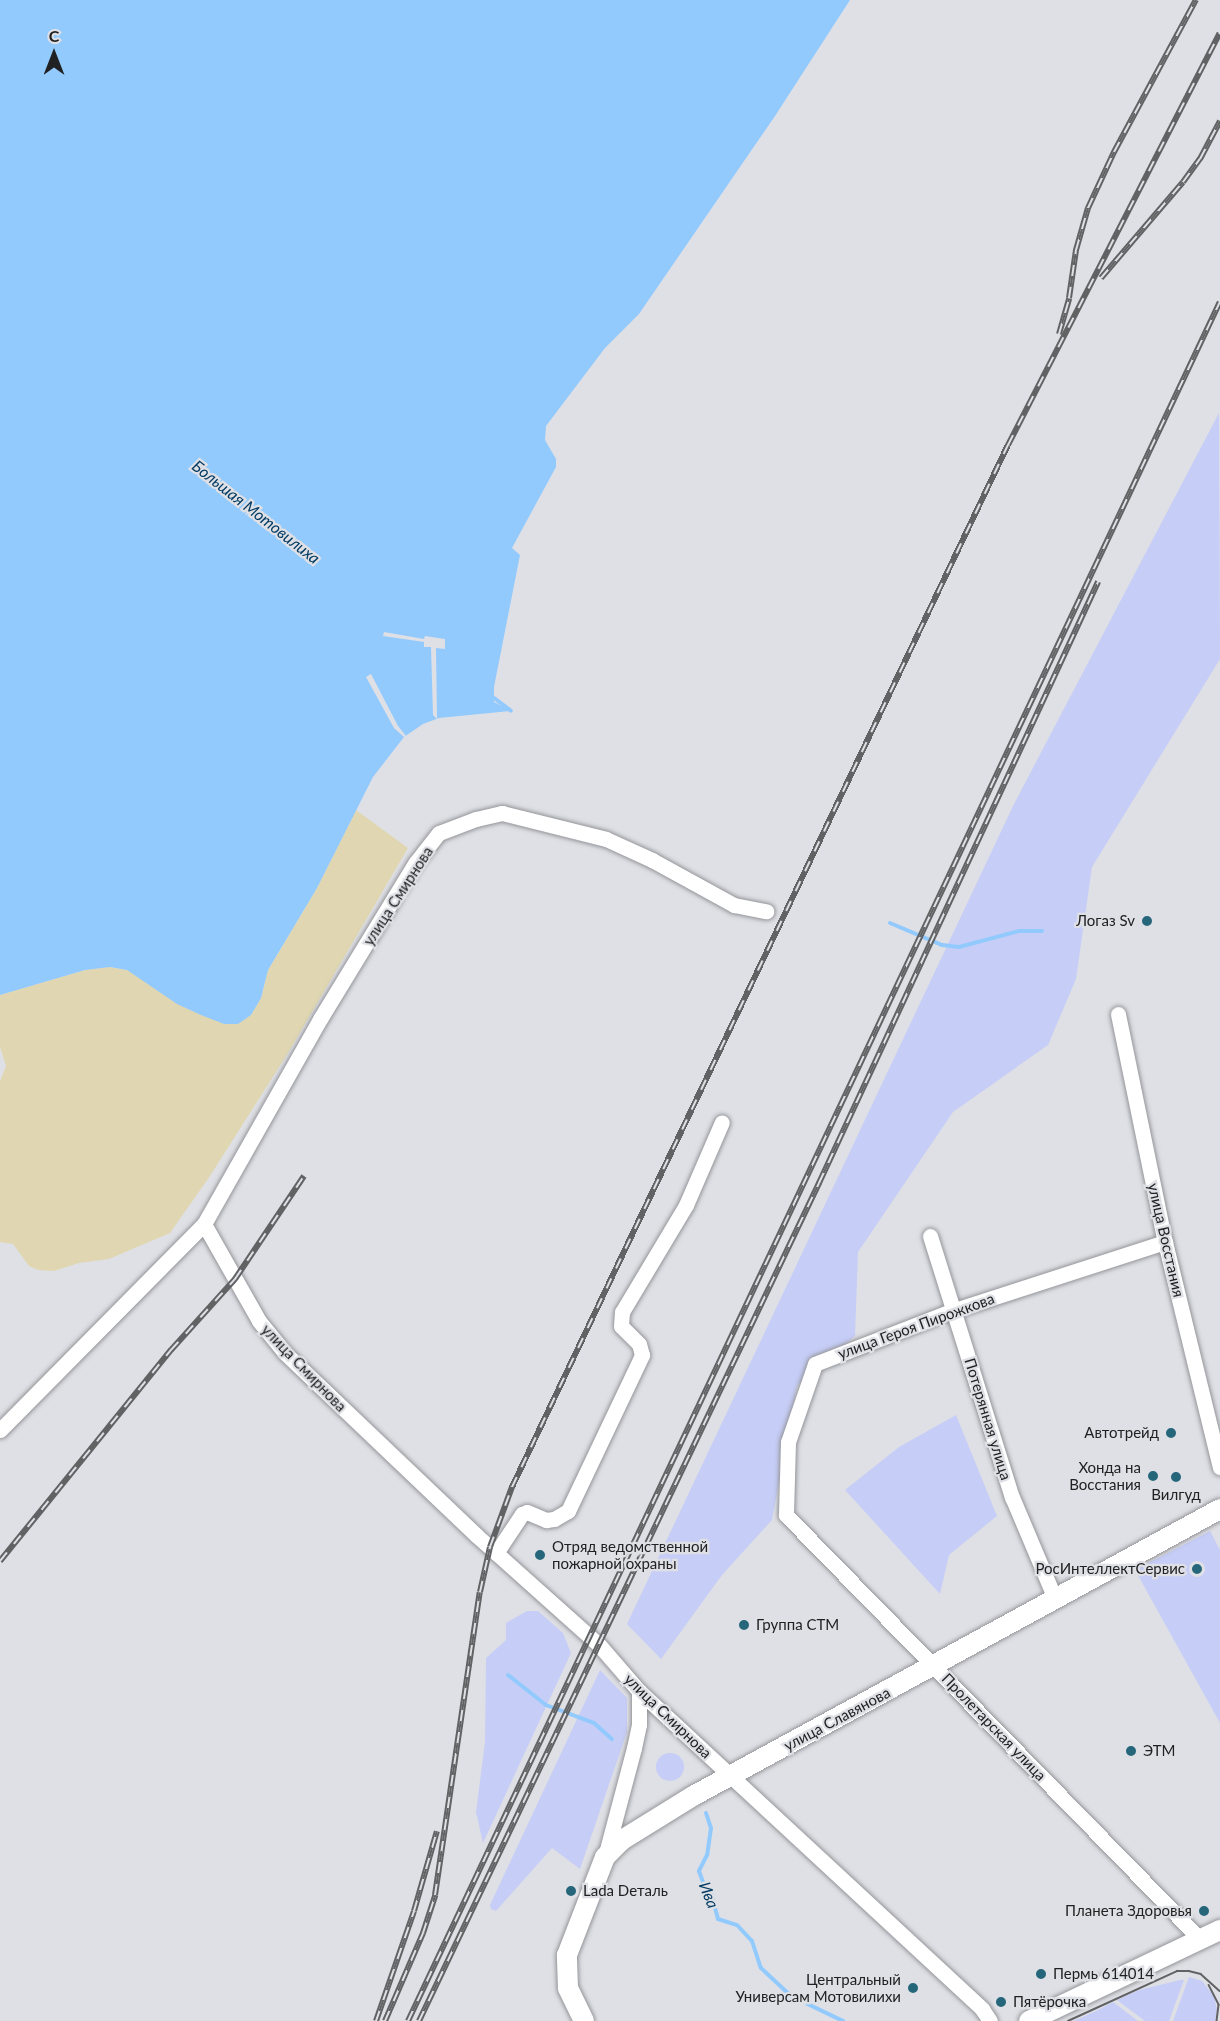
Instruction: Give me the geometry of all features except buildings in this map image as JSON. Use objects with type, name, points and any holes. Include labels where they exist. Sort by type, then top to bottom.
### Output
[{"type":"main road","name":"улица Славянова","points":[[581,2017],[568,1988],[567,1955],[605,1857],[643,1826],[730,1776],[1220,1509]]},
{"type":"main road","points":[[1029,2021],[1220,1930]]},
{"type":"street","name":"улица Смирнова","points":[[766,911],[734,904],[652,860],[606,839],[502,813],[476,819],[439,833],[416,862],[320,1020],[204,1224],[268,1335],[496,1552],[600,1646],[639,1691],[982,2009],[990,2021]]},
{"type":"street","name":"улица Восстания","points":[[1118,1014],[1165,1242],[1220,1466]]},
{"type":"street","points":[[496,1552],[522,1514],[527,1512],[546,1520],[554,1519],[568,1511],[642,1355],[639,1344],[621,1326],[622,1312],[686,1205],[722,1122]]},
{"type":"street","points":[[0,1430],[204,1224]]},
{"type":"street","name":"Потерянная улица","points":[[930,1236],[1012,1497],[1055,1599]]},
{"type":"street","name":"улица Героя Пирожкова","points":[[786,1515],[788,1442],[815,1364],[954,1310],[1165,1242]]},
{"type":"street","name":"Пролетарская улица","points":[[786,1515],[1201,1940]]},
{"type":"street","points":[[605,1857],[636,1736],[639,1691]]},
{"type":"shaded area","points":[[1219,413],[1220,659],[1092,867],[1076,979],[1048,1045],[953,1112],[858,1252],[855,1336],[797,1386],[772,1520],[722,1575],[661,1659],[627,1624],[1014,804]]},
{"type":"shaded area","points":[[956,1415],[997,1516],[949,1555],[940,1594],[845,1490],[899,1447]]},
{"type":"shaded area","points":[[1210,1531],[1220,1550],[1220,1723],[1135,1570]]},
{"type":"shaded area","points":[[527,1611],[538,1611],[563,1633],[571,1653],[483,1843],[476,1812],[485,1742],[486,1658],[506,1640],[506,1623]]},
{"type":"shaded area","points":[[600,1670],[627,1698],[627,1732],[580,1869],[552,1848],[496,1911],[491,1909],[490,1905]]},
{"type":"shaded area","points":[[670,1753],[680,1757],[684,1767],[680,1777],[670,1781],[660,1777],[656,1767],[660,1757]]},
{"type":"shaded area","points":[[1189,1977],[1202,1981],[1214,1996],[1217,2010],[1215,2021],[1173,2021]]},
{"type":"shaded area","points":[[1184,1980],[1169,2021],[1145,2021],[1117,2000],[1139,1990]]},
{"type":"shaded area","points":[[1113,2002],[1138,2021],[1074,2021],[1098,2010]]},
{"type":"sand","points":[[356,810],[408,848],[288,1053],[210,1176],[170,1233],[109,1259],[79,1263],[54,1271],[38,1270],[29,1266],[13,1244],[0,1242],[0,1081],[6,1066],[0,1047],[0,995],[85,970],[109,967],[127,970],[148,983],[238,1023],[251,1015],[261,998],[268,970],[317,888]]},
{"type":"water","points":[[0,0],[850,0],[775,116],[639,314],[605,348],[546,426],[545,440],[556,459],[556,467],[512,548],[520,555],[494,687],[494,702],[511,711],[439,718],[423,724],[404,737],[373,777],[317,888],[268,970],[261,998],[251,1015],[238,1024],[224,1024],[201,1015],[177,1004],[127,970],[110,967],[85,970],[0,995]]},
{"type":"pier","points":[[384,632],[424,639],[425,636],[445,639],[445,649],[436,648],[437,719],[433,715],[431,647],[424,647],[424,642],[383,636]]},
{"type":"pier","points":[[371,674],[398,726],[406,736],[404,737],[394,728],[366,677]]},
{"type":"waterway","name":"Большая Мотовилиха","points":[[490,695],[511,711]]},
{"type":"waterway","name":"Большая Мотовилиха","points":[[890,923],[942,945],[959,947],[1019,931],[1042,931]]},
{"type":"waterway","name":"Ива","points":[[508,1675],[546,1705],[594,1723],[612,1739]]},
{"type":"waterway","name":"Ива","points":[[706,1813],[711,1828],[707,1855],[699,1871],[704,1885],[711,1893],[718,1919],[737,1925],[752,1941],[761,1968],[791,1996],[843,2021]]},
{"type":"tram line","points":[[1068,2021],[1177,1971],[1201,1974],[1220,1991]]},
{"type":"tram line","points":[[1209,1985],[1219,2005],[1217,2021]]},
{"type":"railway","points":[[1059,334],[1069,298],[1076,250],[1088,208],[1114,152],[1196,0]]},
{"type":"railway","points":[[385,2021],[423,1933],[435,1895],[480,1592],[490,1547],[512,1487],[1008,445],[1220,33]]},
{"type":"railway","points":[[1101,278],[1183,182],[1200,159],[1220,121]]},
{"type":"railway","points":[[408,2021],[1220,302]]},
{"type":"railway","points":[[419,2021],[819,1183],[1098,582]]},
{"type":"railway","points":[[0,1561],[171,1350],[235,1279],[304,1176]]},
{"type":"railway","points":[[376,2021],[414,1911],[437,1831]]},
{"type":"place","name":"Логаз Sv","points":[[1147,921]]},
{"type":"place","name":"Автотрейд","points":[[1171,1433]]},
{"type":"place","name":"Хонда на Восстания","points":[[1153,1476]]},
{"type":"place","name":"Вилгуд","points":[[1176,1477]]},
{"type":"place","name":"Отряд ведомственной пожарной охраны","points":[[540,1555]]},
{"type":"place","name":"РосИнтеллектСервис","points":[[1197,1569]]},
{"type":"place","name":"Группа СТМ","points":[[744,1625]]},
{"type":"place","name":"ЭТМ","points":[[1131,1751]]},
{"type":"place","name":"Lada Dеталь","points":[[571,1891]]},
{"type":"place","name":"Планета Здоровья","points":[[1204,1911]]},
{"type":"place","name":"Пермь 614014","points":[[1041,1974]]},
{"type":"place","name":"Центральный Универсам Мотовилихи","points":[[913,1988]]},
{"type":"place","name":"Пятёрочка","points":[[1001,2002]]}]
